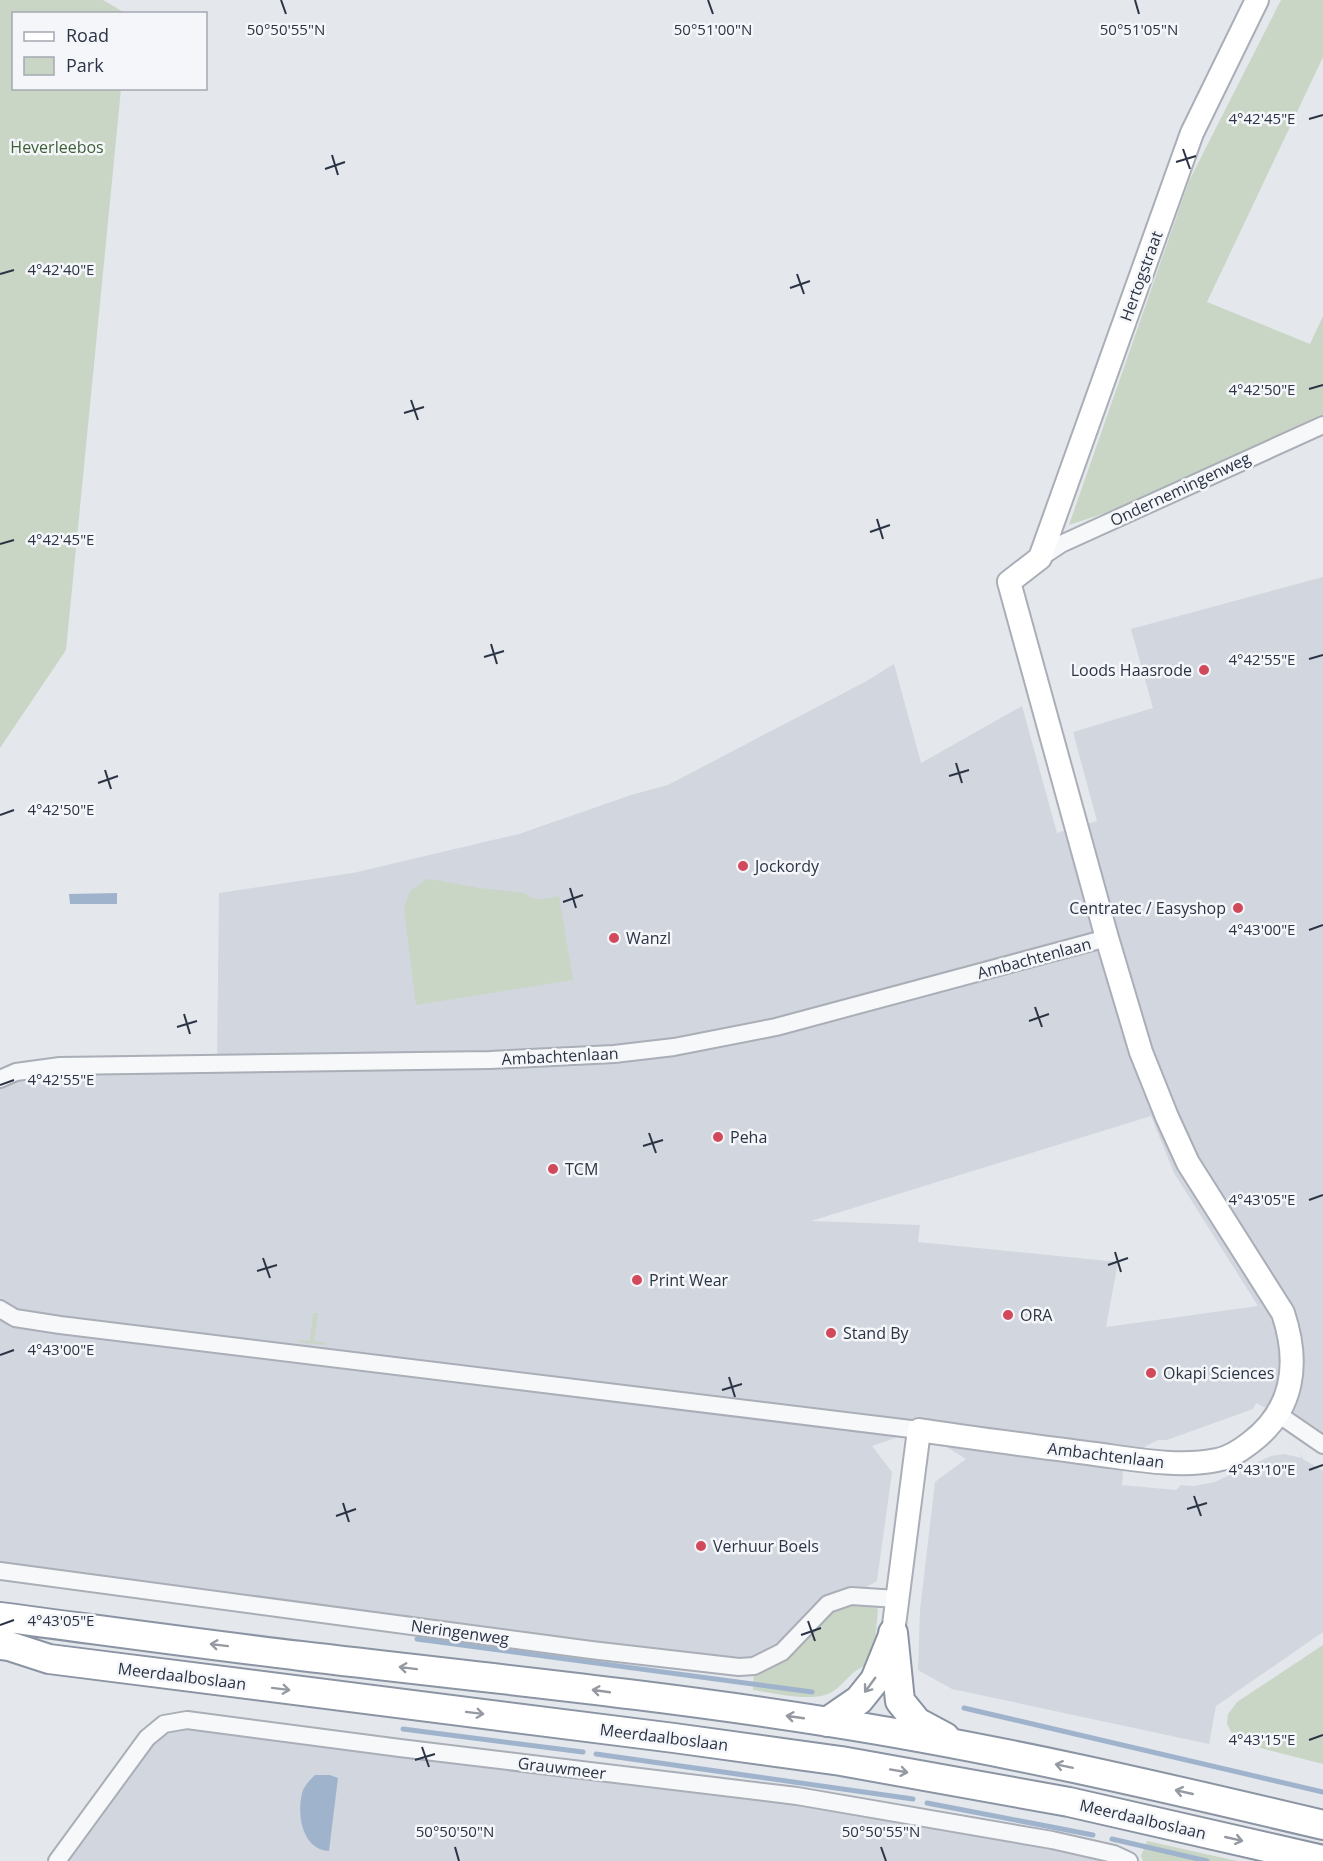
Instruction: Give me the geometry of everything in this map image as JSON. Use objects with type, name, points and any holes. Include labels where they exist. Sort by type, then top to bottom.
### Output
[{"type":"highway","points":[[0,1617],[298,1656],[570,1687],[827,1722],[958,1744],[1121,1778],[1323,1825]]},
{"type":"highway","points":[[842,1761],[873,1749],[894,1733],[900,1701],[893,1634]]},
{"type":"highway","points":[[827,1722],[859,1700],[875,1680],[893,1634]]},
{"type":"highway","name":"Meerdaalboslaan","points":[[0,1645],[49,1659],[674,1737],[842,1761],[1069,1802],[1323,1860]]},
{"type":"highway","points":[[0,1666],[49,1659]]},
{"type":"highway","points":[[900,1701],[916,1722],[958,1744]]},
{"type":"street","name":"Hertogstraat","points":[[1040,558],[1192,133],[1257,0]]},
{"type":"street","name":"Ondernemingenweg","points":[[1040,558],[1061,544],[1323,425]]},
{"type":"street","name":"Ambachtenlaan","points":[[0,1310],[15,1318],[60,1325],[919,1430],[1152,1461],[1219,1460],[1241,1450],[1261,1434],[1278,1414],[1289,1392],[1293,1362],[1291,1337],[1283,1313],[1188,1163],[1141,1052],[1107,938],[1009,582],[1040,558]]},
{"type":"street","name":"Ambachtenlaan","points":[[0,1078],[16,1072],[60,1066],[490,1060],[614,1054],[674,1047],[776,1027],[1107,938]]},
{"type":"street","points":[[1278,1414],[1323,1445]]},
{"type":"street","points":[[893,1634],[919,1430]]},
{"type":"street","name":"Neringenweg","points":[[0,1571],[739,1667],[754,1666],[782,1652],[828,1604],[851,1596],[897,1599]]},
{"type":"street","name":"Grauwmeer","points":[[57,1861],[147,1738],[164,1724],[187,1719],[399,1748],[798,1796],[1052,1840],[1114,1854],[1129,1861]]},
{"type":"shaded area","points":[[1323,577],[1323,1436],[1256,1403],[1253,1409],[1167,1440],[1158,1440],[1124,1457],[1122,1485],[1176,1490],[1181,1485],[1194,1486],[1215,1482],[1271,1456],[1284,1454],[1302,1458],[1292,1439],[1303,1459],[1323,1471],[1323,1632],[1216,1706],[1209,1744],[952,1689],[918,1670],[920,1610],[935,1482],[966,1459],[919,1430],[872,1446],[892,1472],[877,1581],[851,1596],[754,1666],[0,1571],[0,1079],[16,1072],[217,1064],[219,893],[353,873],[519,834],[631,795],[668,785],[865,682],[894,664],[921,763],[1022,706],[1057,833],[1097,821],[1073,732],[1153,708],[1131,629]],"holes":[[[1151,1116],[1174,1173],[1258,1306],[1106,1327],[1118,1262],[918,1242],[920,1225],[811,1221]]]},
{"type":"shaded area","points":[[164,1724],[799,1803],[1110,1858],[1114,1861],[57,1861]]},
{"type":"green space","name":"Heverleebos","points":[[0,0],[103,0],[123,12],[12,12],[12,90],[121,90],[66,650],[0,748]]},
{"type":"green space","points":[[1281,0],[1323,0],[1323,57],[1207,302],[1310,344],[1323,316],[1323,424],[1166,487],[1127,506],[1069,525],[1189,181]]},
{"type":"green space","points":[[431,879],[479,888],[525,893],[537,899],[559,896],[573,980],[416,1005],[404,908],[410,891],[425,880]]},
{"type":"green space","points":[[313,1313],[318,1313],[314,1341],[326,1343],[326,1345],[298,1342],[298,1340],[310,1341]]},
{"type":"green space","points":[[851,1596],[878,1609],[873,1663],[854,1672],[832,1692],[824,1695],[805,1697],[753,1690],[754,1666]]},
{"type":"green space","points":[[1323,1645],[1323,1764],[1245,1744],[1233,1735],[1227,1724],[1228,1714],[1237,1702]]},
{"type":"green space","points":[[1147,1841],[1237,1861],[1143,1861],[1141,1856]]},
{"type":"water","points":[[117,893],[117,904],[70,904],[69,894]]},
{"type":"water","points":[[315,1775],[330,1775],[338,1778],[329,1851],[312,1844],[303,1828],[301,1818],[303,1790]]},
{"type":"waterway","points":[[417,1639],[812,1692]]},
{"type":"waterway","points":[[964,1708],[1323,1792]]},
{"type":"waterway","points":[[403,1729],[583,1752]]},
{"type":"waterway","points":[[596,1754],[913,1799]]},
{"type":"waterway","points":[[927,1803],[1093,1835]]},
{"type":"waterway","points":[[1112,1839],[1207,1861]]},
{"type":"place","name":"Loods Haasrode","points":[[1204,670]]},
{"type":"place","name":"Jockordy","points":[[743,866]]},
{"type":"place","name":"Centratec / Easyshop","points":[[1238,908]]},
{"type":"place","name":"Wanzl","points":[[614,938]]},
{"type":"place","name":"Peha","points":[[718,1137]]},
{"type":"place","name":"TCM","points":[[553,1169]]},
{"type":"place","name":"Print Wear","points":[[637,1280]]},
{"type":"place","name":"ORA","points":[[1008,1315]]},
{"type":"place","name":"Stand By","points":[[831,1333]]},
{"type":"place","name":"Okapi Sciences","points":[[1151,1373]]},
{"type":"place","name":"Verhuur Boels","points":[[701,1546]]}]
